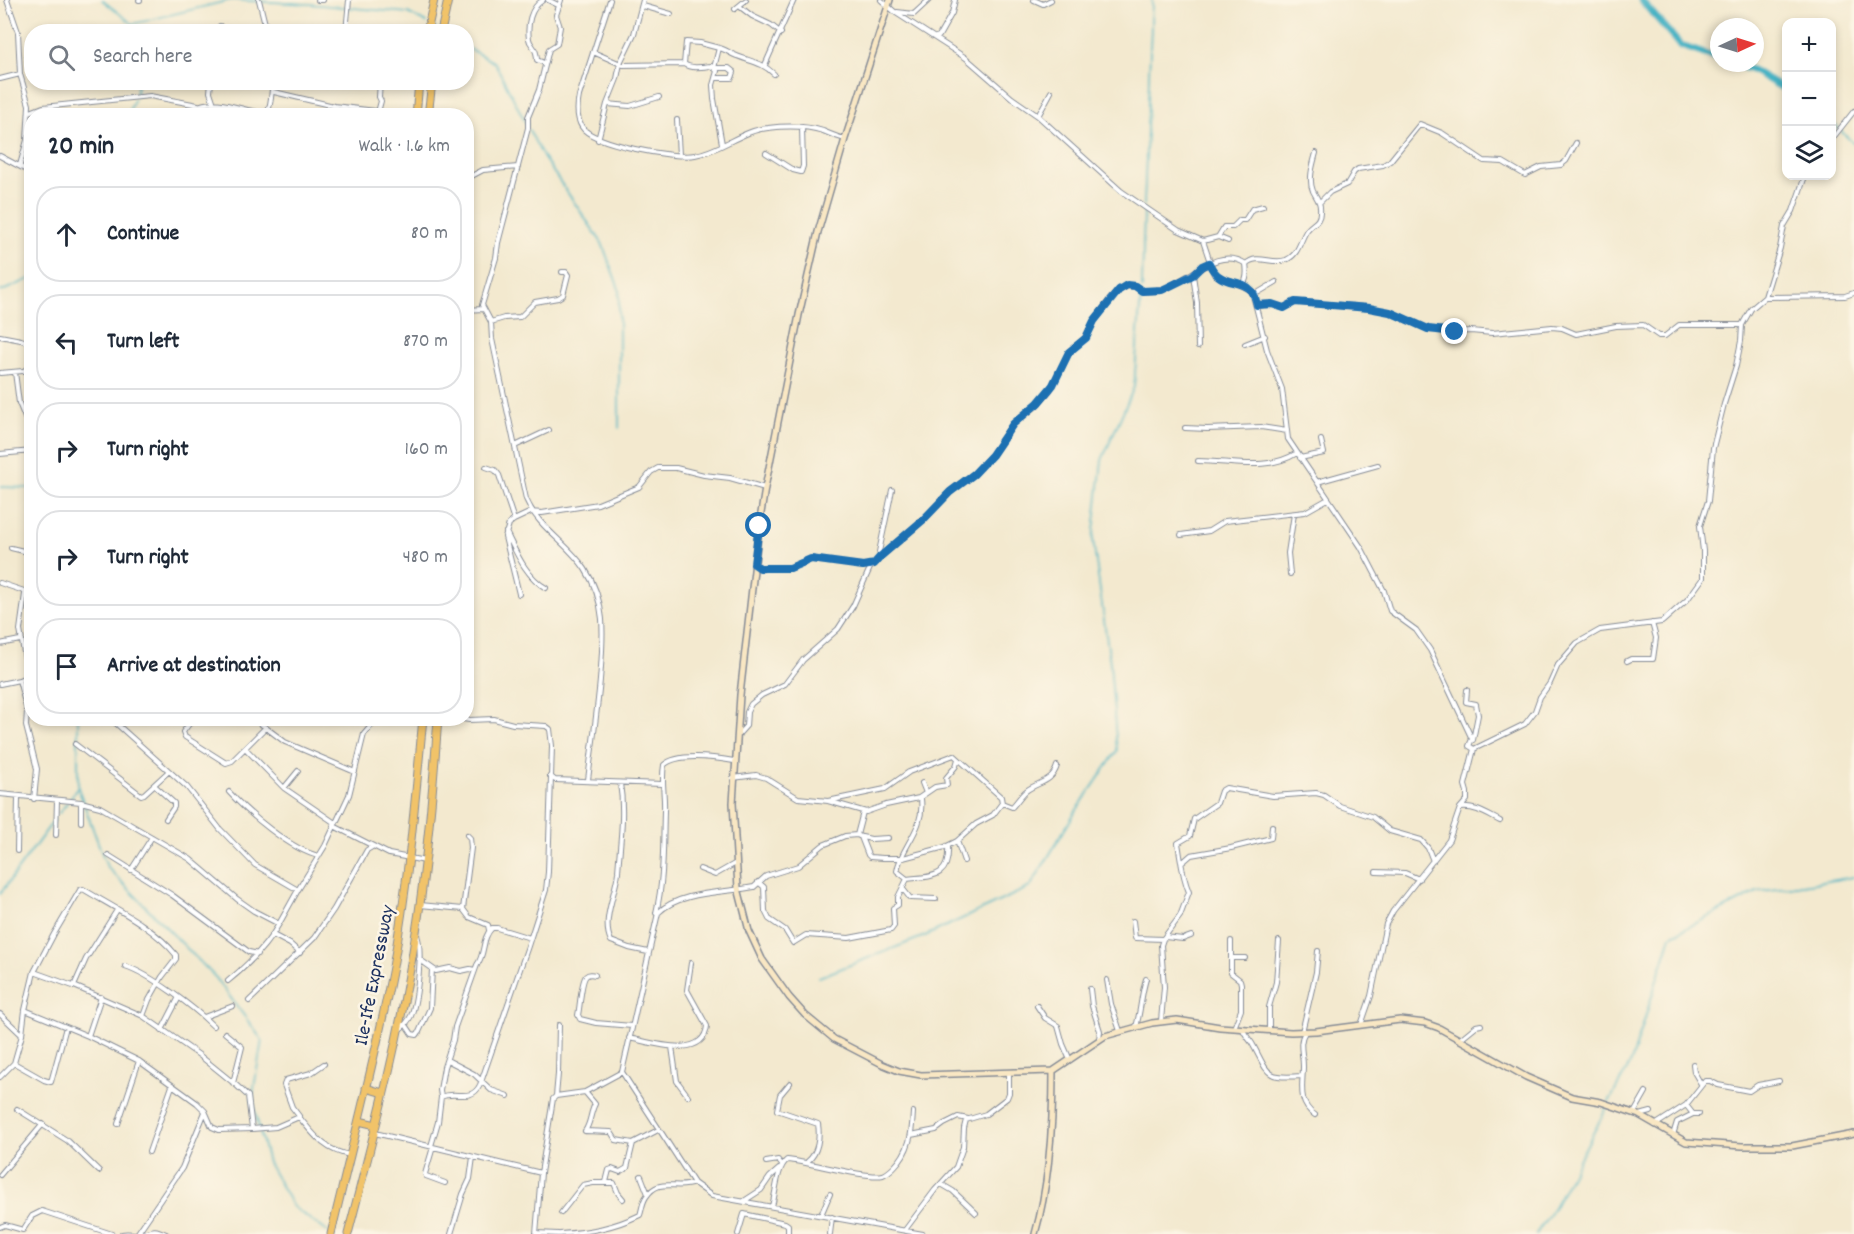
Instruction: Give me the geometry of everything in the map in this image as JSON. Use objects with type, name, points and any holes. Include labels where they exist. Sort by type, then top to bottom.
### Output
[{"type":"highway","points":[[429,24],[434,0]]},
{"type":"highway","points":[[443,24],[448,0]]},
{"type":"highway","points":[[417,108],[418,90]]},
{"type":"highway","points":[[429,108],[431,90]]},
{"type":"highway","name":"Ile-Ife Expressway","points":[[331,1234],[393,968],[410,859],[422,726]]},
{"type":"highway","name":"Ile-Ife Expressway","points":[[348,1234],[397,1032],[416,933],[437,726]]},
{"type":"highway","points":[[366,1088],[383,1093]]},
{"type":"highway","points":[[359,1121],[375,1129]]},
{"type":"street","points":[[7,0],[18,32],[20,74],[24,89]]},
{"type":"street","points":[[259,0],[265,24]]},
{"type":"street","points":[[318,0],[323,0]]},
{"type":"street","points":[[347,24],[349,0]]},
{"type":"street","points":[[544,63],[537,60],[537,51],[528,41],[527,25],[537,4],[546,0],[560,6]]},
{"type":"street","points":[[561,0],[556,15],[560,27],[557,44],[549,49],[539,90],[528,117],[529,122],[496,258],[482,305],[491,322],[492,339],[526,499],[531,512],[580,562],[594,586],[601,606],[603,644],[588,780]]},
{"type":"street","points":[[610,0],[579,96],[577,109],[580,126],[586,133],[598,140],[657,153],[679,155],[696,155],[764,128],[821,130],[844,139]]},
{"type":"street","points":[[598,140],[620,63],[634,34],[644,0]]},
{"type":"street","points":[[746,0],[737,7],[771,25],[781,33]]},
{"type":"street","points":[[765,65],[794,0]]},
{"type":"street","points":[[881,0],[889,3],[896,12],[966,58],[1012,98],[1038,116],[1121,191],[1178,230],[1203,241],[1218,237],[1228,241]]},
{"type":"street","points":[[896,12],[914,14],[929,0]]},
{"type":"street","points":[[936,38],[952,13],[956,0]]},
{"type":"street","points":[[1034,0],[1043,4],[1051,0]]},
{"type":"street","points":[[889,3],[844,139],[808,273],[765,488],[754,564],[736,736],[733,778],[738,888],[749,931],[762,959],[789,997],[805,1015],[834,1039],[882,1064],[909,1073],[951,1075],[1053,1071],[1099,1040],[1120,1031],[1177,1020],[1234,1028],[1291,1032],[1400,1020],[1439,1028],[1526,1077],[1572,1097],[1610,1104],[1637,1114],[1679,1140],[1695,1144],[1792,1146],[1854,1134]]},
{"type":"street","points":[[643,6],[671,14]]},
{"type":"street","points":[[684,64],[686,42],[700,43],[722,48],[738,57],[765,65],[774,74]]},
{"type":"street","points":[[718,48],[714,68],[717,71],[715,106],[722,144]]},
{"type":"street","points":[[593,52],[632,66],[655,63],[684,64],[729,68],[734,72],[732,78],[715,78]]},
{"type":"street","points":[[0,79],[20,74]]},
{"type":"street","points":[[24,90],[29,108]]},
{"type":"street","points":[[210,90],[214,104]]},
{"type":"street","points":[[379,90],[379,108]]},
{"type":"street","points":[[268,108],[270,97],[274,92],[349,108]]},
{"type":"street","points":[[1038,116],[1051,93]]},
{"type":"street","points":[[40,108],[150,96],[198,105],[214,104],[240,108]]},
{"type":"street","points":[[608,104],[630,106],[659,98]]},
{"type":"street","points":[[1836,134],[1854,111]]},
{"type":"street","points":[[677,120],[679,155]]},
{"type":"street","points":[[1320,202],[1330,192],[1347,184],[1358,169],[1383,165],[1390,161],[1420,124],[1442,133],[1484,161],[1503,162],[1525,175],[1530,174],[1536,168],[1561,165],[1566,161],[1576,143]]},
{"type":"street","points":[[766,153],[793,170],[801,172],[803,166],[802,128]]},
{"type":"street","points":[[20,165],[24,151]]},
{"type":"street","points":[[1242,285],[1245,282],[1246,264],[1254,258],[1283,261],[1294,255],[1307,229],[1318,220],[1320,202],[1312,189],[1311,180],[1316,153]]},
{"type":"street","points":[[1,157],[24,168]]},
{"type":"street","points":[[474,174],[478,171],[518,167]]},
{"type":"street","points":[[1361,1025],[1371,996],[1386,924],[1393,911],[1449,840],[1460,808],[1467,800],[1465,785],[1474,749],[1525,724],[1535,711],[1558,665],[1577,642],[1600,630],[1662,622],[1687,600],[1702,578],[1703,551],[1700,526],[1708,501],[1713,448],[1736,366],[1742,325],[1751,309],[1765,297],[1780,248],[1784,226],[1793,211],[1805,180]]},
{"type":"street","points":[[1218,237],[1224,227],[1233,227],[1240,220],[1245,220],[1252,209],[1263,206]]},
{"type":"street","points":[[1203,241],[1214,274],[1247,287],[1254,295],[1267,350],[1282,389],[1287,431],[1298,455],[1374,569],[1390,611],[1416,630],[1430,650],[1472,739],[1469,746]]},
{"type":"street","points":[[736,736],[746,726],[747,712],[754,701],[785,684],[803,660],[838,628],[853,606],[867,572],[881,556],[923,520],[950,492],[974,474],[992,455],[1013,424],[1038,403],[1053,385],[1069,352],[1086,338],[1094,321],[1119,290],[1127,285],[1135,286],[1142,291],[1162,290],[1193,275],[1209,263],[1233,258],[1246,264]]},
{"type":"street","points":[[491,322],[520,317],[535,302],[563,295],[568,275],[562,272]]},
{"type":"street","points":[[1193,275],[1197,303],[1198,347]]},
{"type":"street","points":[[1254,295],[1276,282]]},
{"type":"street","points":[[1765,297],[1845,296],[1854,293]]},
{"type":"street","points":[[1257,305],[1272,304],[1284,308],[1295,302],[1369,308],[1390,312],[1428,329],[1455,332],[1492,333],[1552,327],[1562,328],[1576,334],[1616,326],[1643,325],[1648,331],[1665,336],[1679,325],[1742,325]]},
{"type":"street","points":[[474,310],[483,309]]},
{"type":"street","points":[[0,336],[24,341]]},
{"type":"street","points":[[1245,344],[1265,336]]},
{"type":"street","points":[[0,374],[24,369]]},
{"type":"street","points":[[15,372],[19,403],[24,415]]},
{"type":"street","points":[[1185,428],[1261,427],[1287,431]]},
{"type":"street","points":[[515,446],[549,430]]},
{"type":"street","points":[[1198,461],[1262,464],[1286,460],[1298,455],[1324,453],[1321,440]]},
{"type":"street","points":[[0,454],[24,452]]},
{"type":"street","points":[[1317,483],[1378,465]]},
{"type":"street","points":[[486,467],[495,470],[499,475],[514,520]]},
{"type":"street","points":[[519,594],[506,532],[514,520],[531,512],[542,513],[598,504],[639,486],[651,472],[658,468],[676,468],[730,478],[765,488]]},
{"type":"street","points":[[881,556],[879,552],[892,490]]},
{"type":"street","points":[[1181,535],[1209,531],[1225,521],[1305,512],[1328,499]]},
{"type":"street","points":[[1290,574],[1288,553],[1294,514]]},
{"type":"street","points":[[506,532],[531,576],[546,588]]},
{"type":"street","points":[[11,548],[24,551]]},
{"type":"street","points":[[754,564],[760,568],[790,568],[811,559],[863,566],[874,564]]},
{"type":"street","points":[[0,583],[24,590]]},
{"type":"street","points":[[24,600],[20,640],[24,654]]},
{"type":"street","points":[[1628,661],[1653,659],[1656,638],[1652,623]]},
{"type":"street","points":[[0,644],[20,640]]},
{"type":"street","points":[[0,684],[24,678]]},
{"type":"street","points":[[19,680],[24,699]]},
{"type":"street","points":[[1467,690],[1466,702],[1476,704],[1478,710],[1475,737],[1469,746]]},
{"type":"street","points":[[441,1097],[453,1094],[468,1096],[477,1090],[548,883],[552,740],[549,728],[513,724],[494,719],[474,720]]},
{"type":"street","points":[[26,726],[37,769],[33,799]]},
{"type":"street","points":[[119,726],[187,786],[220,829],[255,865],[298,890]]},
{"type":"street","points":[[188,726],[183,732],[185,737],[226,763],[232,761],[265,728]]},
{"type":"street","points":[[263,726],[292,745],[356,772]]},
{"type":"street","points":[[228,981],[258,954],[273,935],[319,856],[349,795],[364,734],[371,726]]},
{"type":"street","points":[[75,744],[138,794],[144,794],[155,786],[169,771]]},
{"type":"street","points":[[1469,746],[1474,749]]},
{"type":"street","points":[[245,748],[284,788],[335,824],[372,847],[389,854],[425,861]]},
{"type":"street","points":[[828,801],[885,789],[918,768],[940,762],[954,755],[1001,797],[1002,803],[998,810],[948,846],[900,858],[870,857],[859,836],[864,812]]},
{"type":"street","points":[[734,761],[716,758],[675,759],[664,765],[662,784],[663,861],[654,922],[622,1072],[694,1183],[712,1196],[923,1234]]},
{"type":"street","points":[[733,778],[756,775],[766,778],[798,798],[828,801],[864,812],[919,798],[938,785],[947,785],[946,778],[956,766],[958,758]]},
{"type":"street","points":[[1002,803],[1012,807],[1027,790],[1048,781],[1055,773],[1057,766]]},
{"type":"street","points":[[284,788],[298,771]]},
{"type":"street","points":[[550,776],[555,780],[662,784]]},
{"type":"street","points":[[550,784],[555,780]]},
{"type":"street","points":[[620,783],[622,834],[609,934],[611,941],[619,945],[648,952]]},
{"type":"street","points":[[922,783],[926,793]]},
{"type":"street","points":[[155,786],[174,803],[166,819]]},
{"type":"street","points":[[1161,1022],[1164,1005],[1161,952],[1163,938],[1180,916],[1189,892],[1183,877],[1183,863],[1178,843],[1190,836],[1194,819],[1217,803],[1221,791],[1226,788],[1273,796],[1316,793],[1324,795],[1340,806],[1372,817],[1390,831],[1421,840],[1428,848],[1433,862]]},
{"type":"street","points":[[229,792],[284,839],[319,856]]},
{"type":"street","points":[[0,794],[81,802],[110,812],[190,860],[254,911],[279,924]]},
{"type":"street","points":[[17,850],[18,797]]},
{"type":"street","points":[[919,798],[922,806],[919,821],[914,837],[900,858],[897,871],[907,879],[937,876],[942,873],[948,862],[948,846]]},
{"type":"street","points":[[56,835],[57,800]]},
{"type":"street","points":[[81,802],[81,822]]},
{"type":"street","points":[[1460,808],[1482,812],[1500,821]]},
{"type":"street","points":[[1183,863],[1191,855],[1271,838],[1272,826]]},
{"type":"street","points":[[445,1183],[425,1174],[438,1122],[442,1078],[455,1027],[475,970],[483,957],[484,943],[489,931],[488,925],[469,917],[463,909],[471,848],[470,838],[467,835]]},
{"type":"street","points":[[131,870],[152,837]]},
{"type":"street","points":[[654,922],[658,913],[675,901],[738,888],[751,888],[766,876],[798,866],[823,845],[845,837],[888,838]]},
{"type":"street","points":[[957,841],[964,861]]},
{"type":"street","points":[[249,1001],[314,939],[367,850],[372,847]]},
{"type":"street","points":[[108,855],[171,895],[249,952],[258,954]]},
{"type":"street","points":[[700,869],[715,875],[736,864]]},
{"type":"street","points":[[1376,872],[1405,873],[1419,879]]},
{"type":"street","points":[[758,882],[764,887],[765,911],[769,919],[784,930],[793,943],[806,935],[849,938],[891,930],[894,926],[892,908],[898,905],[898,897],[907,879]]},
{"type":"street","points":[[903,888],[910,898],[936,899]]},
{"type":"street","points":[[0,1077],[14,1063],[22,1035],[34,972],[82,889],[141,925],[163,941],[176,955],[176,959],[158,984],[143,1016]]},
{"type":"street","points":[[420,905],[463,909]]},
{"type":"street","points":[[74,986],[86,958],[117,910]]},
{"type":"street","points":[[1133,921],[1135,938],[1183,939],[1191,936]]},
{"type":"street","points":[[489,931],[497,928],[530,938]]},
{"type":"street","points":[[397,1032],[406,1025],[414,1006],[420,942],[416,933]]},
{"type":"street","points":[[273,935],[290,944],[300,953]]},
{"type":"street","points":[[1231,941],[1231,973],[1240,980],[1241,984],[1241,1010],[1234,1028]]},
{"type":"street","points":[[1269,1030],[1269,1007],[1276,982],[1279,941]]},
{"type":"street","points":[[1315,1115],[1309,1111],[1304,1101],[1300,1042],[1316,972],[1318,951]]},
{"type":"street","points":[[1230,958],[1245,958]]},
{"type":"street","points":[[419,959],[432,969],[475,970]]},
{"type":"street","points":[[629,1038],[672,1047],[694,1044],[705,1036],[707,1032],[705,1021],[687,990],[691,963]]},
{"type":"street","points":[[418,966],[426,965]]},
{"type":"street","points":[[125,966],[158,984],[213,1026]]},
{"type":"street","points":[[406,1025],[412,1034],[417,1035],[430,1008],[432,969]]},
{"type":"street","points":[[34,972],[74,986],[143,1016],[199,1055],[248,1096],[252,1129]]},
{"type":"street","points":[[596,975],[590,974],[583,981],[578,1015],[580,1019],[596,1023],[632,1026]]},
{"type":"street","points":[[1136,1027],[1142,1011],[1140,999],[1146,979]]},
{"type":"street","points":[[1107,980],[1111,1004],[1120,1031]]},
{"type":"street","points":[[1089,989],[1100,1030],[1099,1040]]},
{"type":"street","points":[[88,1036],[101,997]]},
{"type":"street","points":[[162,1030],[178,999]]},
{"type":"street","points":[[204,1017],[233,1006]]},
{"type":"street","points":[[1037,1006],[1046,1018],[1058,1026],[1070,1060]]},
{"type":"street","points":[[25,1010],[88,1036],[139,1061],[197,1103],[205,1111],[212,1127],[219,1130],[276,1128],[299,1117]]},
{"type":"street","points":[[0,1014],[22,1035]]},
{"type":"street","points":[[559,1025],[556,1096],[553,1099],[551,1110],[536,1234],[602,1230],[624,1223],[640,1215],[644,1199],[658,1186],[694,1183]]},
{"type":"street","points":[[1460,1039],[1476,1026],[1481,1025]]},
{"type":"street","points":[[14,1063],[51,1082],[66,1027]]},
{"type":"street","points":[[1243,1028],[1260,1060],[1274,1077],[1302,1076]]},
{"type":"street","points":[[1291,1032],[1300,1042]]},
{"type":"street","points":[[225,1033],[242,1047],[233,1083]]},
{"type":"street","points":[[672,1047],[677,1081],[688,1096]]},
{"type":"street","points":[[447,1060],[474,1074],[491,1090]]},
{"type":"street","points":[[118,1124],[139,1061]]},
{"type":"street","points":[[324,1064],[311,1073],[286,1080],[284,1085],[299,1117],[327,1148],[337,1153],[350,1155]]},
{"type":"street","points":[[1693,1064],[1701,1084]]},
{"type":"street","points":[[1035,1234],[1049,1149],[1053,1071]]},
{"type":"street","points":[[556,1096],[570,1096],[585,1092],[622,1072]]},
{"type":"street","points":[[911,1135],[936,1130],[958,1118],[969,1119],[986,1114],[1007,1098],[1009,1073]]},
{"type":"street","points":[[1654,1125],[1686,1105],[1701,1084],[1710,1080],[1718,1085],[1749,1091],[1758,1085],[1779,1081]]},
{"type":"street","points":[[790,1083],[780,1095],[777,1110],[818,1124],[818,1144],[813,1156],[807,1162]]},
{"type":"street","points":[[149,1152],[172,1086]]},
{"type":"street","points":[[477,1090],[491,1090],[508,1096]]},
{"type":"street","points":[[585,1092],[596,1104],[591,1112],[590,1124],[586,1131],[610,1132],[616,1140],[633,1143],[658,1130]]},
{"type":"street","points":[[1637,1114],[1646,1092]]},
{"type":"street","points":[[1672,1136],[1677,1122],[1696,1114],[1686,1105]]},
{"type":"street","points":[[17,1109],[68,1141],[99,1171]]},
{"type":"street","points":[[137,1234],[182,1168],[205,1111]]},
{"type":"street","points":[[744,1201],[761,1190],[787,1160],[871,1175],[886,1174],[906,1152],[911,1135],[913,1112]]},
{"type":"street","points":[[1637,1114],[1651,1112]]},
{"type":"street","points":[[905,1230],[956,1167],[963,1147],[964,1124],[969,1119]]},
{"type":"street","points":[[0,1175],[43,1124]]},
{"type":"street","points":[[375,1129],[473,1157],[542,1173]]},
{"type":"street","points":[[606,1182],[609,1170],[620,1172],[627,1168],[633,1143]]},
{"type":"street","points":[[452,1234],[463,1194],[470,1179],[473,1157]]},
{"type":"street","points":[[766,1162],[778,1160],[780,1167],[772,1206]]},
{"type":"street","points":[[641,1176],[648,1194]]},
{"type":"street","points":[[561,1213],[583,1185],[612,1181],[616,1184],[618,1194],[623,1199]]},
{"type":"street","points":[[941,1184],[953,1191],[976,1213]]},
{"type":"street","points":[[821,1215],[830,1194]]},
{"type":"street","points":[[0,1227],[5,1225],[23,1230],[32,1216],[42,1211],[112,1234]]},
{"type":"street","points":[[738,1234],[744,1214],[786,1223],[789,1229],[788,1234]]},
{"type":"street","points":[[830,1234],[832,1217]]},
{"type":"street","points":[[122,1234],[137,1234],[151,1229],[157,1229],[166,1234]]},
{"type":"waterway","points":[[102,0],[133,24]]},
{"type":"waterway","points":[[133,24],[231,0],[408,13],[426,23]]},
{"type":"waterway","points":[[1144,205],[1152,0]]},
{"type":"waterway","points":[[1641,0],[1681,46],[1710,56]]},
{"type":"waterway","points":[[474,51],[495,63],[527,125]]},
{"type":"waterway","points":[[1755,72],[1782,88]]},
{"type":"waterway","points":[[136,90],[136,95]]},
{"type":"waterway","points":[[130,108],[134,100]]},
{"type":"waterway","points":[[1836,126],[1854,144]]},
{"type":"waterway","points":[[529,130],[543,157],[602,243],[619,289],[619,428]]},
{"type":"waterway","points":[[1142,289],[1144,209]]},
{"type":"waterway","points":[[0,292],[24,282]]},
{"type":"waterway","points":[[819,977],[925,936],[1030,887],[1074,814],[1117,751],[1110,663],[1093,540],[1102,460],[1134,387],[1141,293]]},
{"type":"waterway","points":[[0,487],[24,488]]},
{"type":"waterway","points":[[78,726],[78,788],[107,867],[216,978],[262,1040],[252,1100],[268,1163],[293,1207],[328,1232]]},
{"type":"waterway","points":[[70,799],[77,788]]},
{"type":"waterway","points":[[59,813],[67,803]]},
{"type":"waterway","points":[[0,894],[54,820]]},
{"type":"waterway","points":[[1609,1102],[1631,1062],[1671,936],[1757,892],[1854,877]]},
{"type":"waterway","points":[[1536,1234],[1554,1207],[1607,1107]]},
{"type":"route","points":[[759,526],[754,564],[760,568],[790,568],[807,559],[863,566],[876,563],[950,492],[970,478],[992,455],[1013,424],[1035,407],[1050,390],[1069,352],[1086,338],[1094,321],[1110,299],[1127,285],[1135,286],[1142,291],[1162,290],[1193,275],[1209,263],[1214,274],[1252,291],[1257,305],[1272,304],[1284,308],[1295,302],[1369,308],[1390,312],[1428,329],[1455,332]]}]
